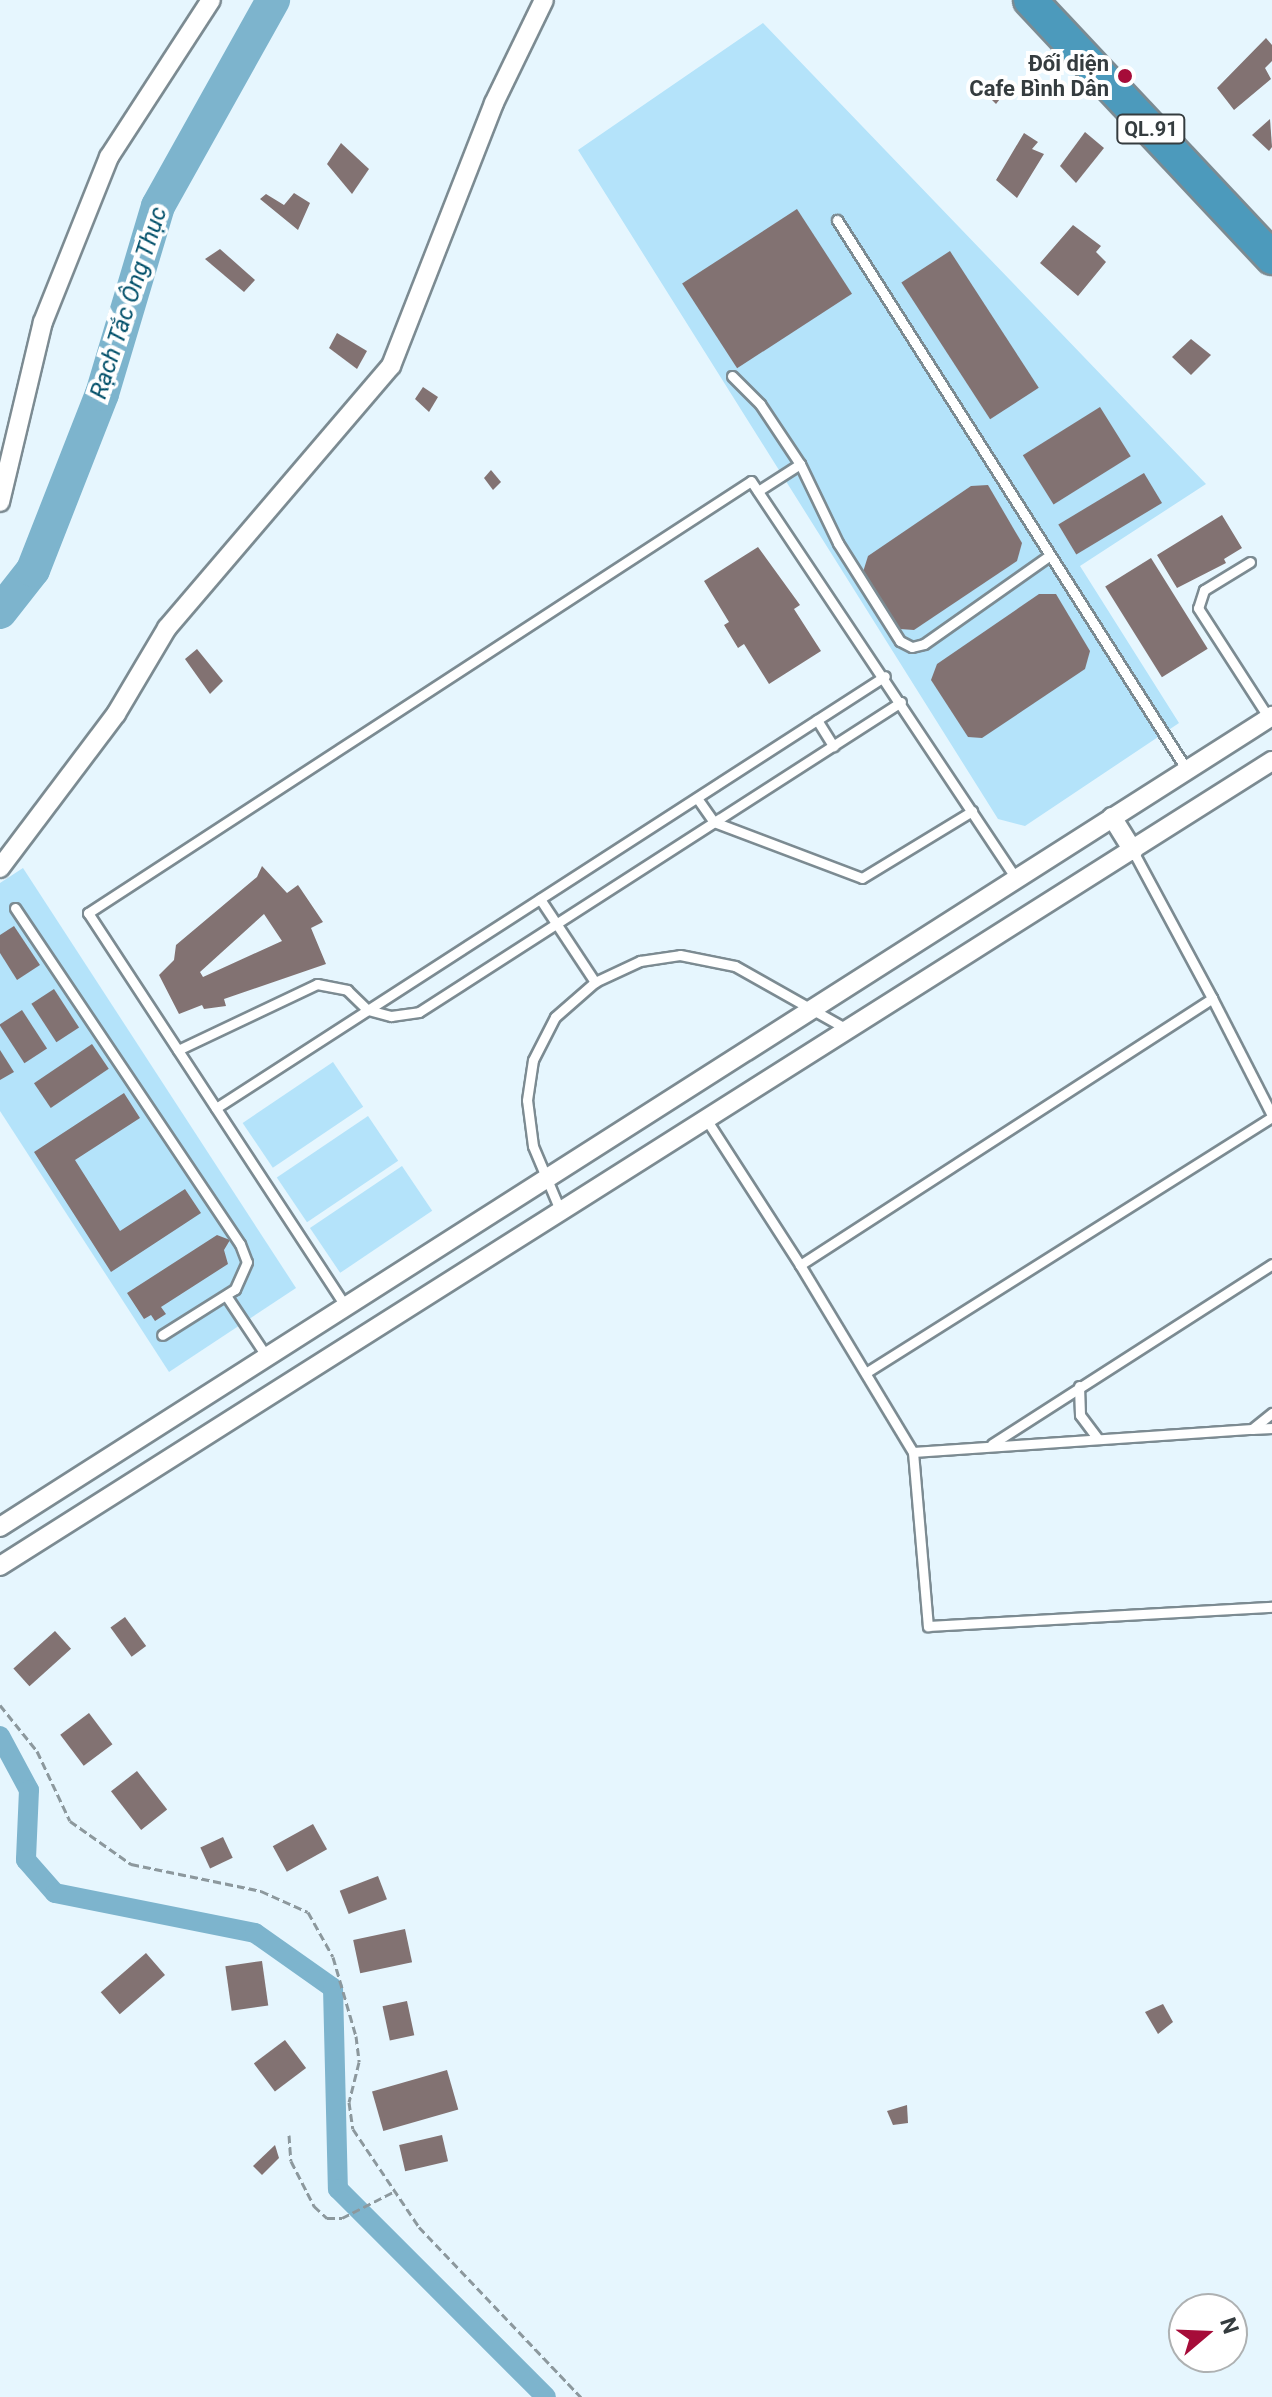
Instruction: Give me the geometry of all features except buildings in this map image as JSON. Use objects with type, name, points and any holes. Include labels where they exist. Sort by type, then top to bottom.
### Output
[{"type":"highway","name":"QL.91","points":[[1030,0],[1272,258]]},
{"type":"street","points":[[0,502],[43,322],[109,157],[211,0]]},
{"type":"street","points":[[0,868],[109,725],[167,628],[391,366],[494,103],[544,0]]},
{"type":"street","points":[[0,1527],[1271,717]]},
{"type":"street","points":[[0,1566],[1272,761]]},
{"type":"street","points":[[1112,817],[1133,851]]},
{"type":"street","points":[[687,1089],[706,1119]]},
{"type":"street","points":[[267,1357],[284,1387]]},
{"type":"lane","points":[[837,220],[1187,770]]},
{"type":"lane","points":[[732,376],[760,404],[800,464],[838,543],[900,641],[912,647],[924,644],[1050,555]]},
{"type":"lane","points":[[758,491],[800,464]]},
{"type":"lane","points":[[346,1308],[88,913],[751,481],[885,676],[1016,879]]},
{"type":"lane","points":[[1250,562],[1204,590],[1198,608],[1271,717]]},
{"type":"lane","points":[[216,1108],[885,676]]},
{"type":"lane","points":[[178,1050],[317,984],[347,990],[368,1010],[391,1016],[419,1012],[901,702]]},
{"type":"lane","points":[[817,720],[833,746]]},
{"type":"lane","points":[[697,798],[714,822],[862,878],[972,811]]},
{"type":"lane","points":[[867,1372],[1272,1116],[1133,851]]},
{"type":"lane","points":[[540,899],[595,982]]},
{"type":"lane","points":[[15,908],[240,1244],[247,1262],[244,1275],[227,1297],[162,1335]]},
{"type":"lane","points":[[560,1210],[533,1146],[527,1100],[533,1060],[555,1017],[595,982],[640,961],[680,955],[735,966],[815,1007],[847,1029]]},
{"type":"lane","points":[[800,1265],[1212,998]]},
{"type":"lane","points":[[706,1119],[867,1372],[913,1452],[928,1626],[1272,1607]]},
{"type":"lane","points":[[990,1446],[1272,1264]]},
{"type":"lane","points":[[227,1297],[267,1357]]},
{"type":"lane","points":[[1079,1386],[1080,1415],[1098,1439]]},
{"type":"lane","points":[[1252,1429],[1272,1413]]},
{"type":"lane","points":[[913,1452],[1272,1428]]},
{"type":"path","points":[[0,1705],[37,1751],[70,1821],[131,1864],[226,1881],[308,1912],[333,1957],[356,2036],[359,2062],[349,2102],[353,2129],[437,2248],[581,2397]]},
{"type":"path","points":[[289,2135],[291,2161],[314,2206],[327,2218],[342,2218],[395,2191]]},
{"type":"shaded area","points":[[763,23],[1206,484],[1080,566],[1179,723],[1025,826],[998,819],[578,150]]},
{"type":"shaded area","points":[[23,868],[296,1288],[169,1372],[0,1111],[0,883]]},
{"type":"shaded area","points":[[333,1062],[363,1107],[273,1168],[243,1123]]},
{"type":"shaded area","points":[[368,1116],[398,1161],[307,1222],[277,1178]]},
{"type":"shaded area","points":[[402,1166],[432,1211],[340,1273],[310,1228]]},
{"type":"waterway","name":"Rạch Tắc Ông Thục","points":[[0,612],[33,570],[102,394],[158,206],[273,0]]},
{"type":"waterway","points":[[0,1736],[29,1790],[26,1860],[55,1893],[255,1933],[333,1988],[338,2189],[546,2397]]},
{"type":"place","name":"Đối diện Cafe Bình Dân","points":[[1125,76]]}]
